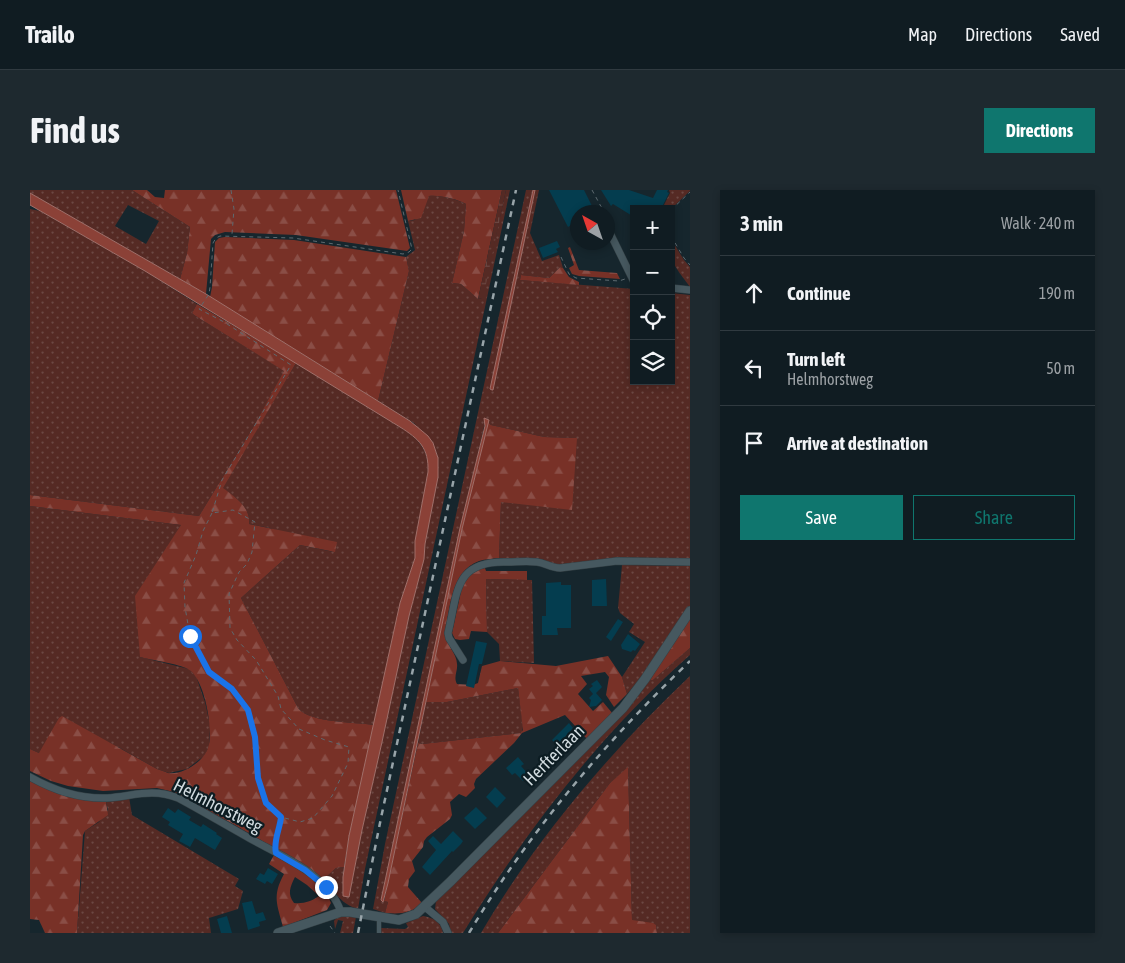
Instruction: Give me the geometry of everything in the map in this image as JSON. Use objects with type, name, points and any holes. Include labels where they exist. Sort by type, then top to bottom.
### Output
[{"type":"street","points":[[615,243],[630,274]]},
{"type":"street","points":[[675,288],[690,290]]},
{"type":"street","points":[[463,660],[448,633],[460,582],[471,569],[480,565],[496,562],[536,562],[552,568],[560,568],[617,561],[690,562]]},
{"type":"street","name":"Herfterlaan","points":[[278,933],[341,912],[399,920],[416,914],[425,907],[623,708],[690,611]]},
{"type":"street","name":"Helmhorstweg","points":[[30,776],[44,785],[76,796],[93,798],[154,792],[178,798],[315,877],[333,897],[341,912]]},
{"type":"street","points":[[425,907],[443,922],[448,933]]},
{"type":"lane","points":[[379,918],[379,933]]},
{"type":"path","points":[[231,190],[234,209],[232,235]]},
{"type":"path","points":[[212,513],[233,510],[255,522],[252,552],[247,564],[239,572],[228,594],[230,628],[237,640],[256,660],[278,696],[281,710],[299,728],[325,740],[349,747],[348,763],[332,796],[313,818],[300,822],[281,817],[266,803],[258,778],[255,737],[248,710],[232,689],[209,672],[190,636],[184,607],[184,583],[196,555],[203,531],[212,513],[222,480],[291,365],[224,322],[199,309],[209,294],[213,243],[220,236],[293,238],[406,254],[412,249],[398,190]]},
{"type":"path","points":[[592,190],[600,205]]},
{"type":"path","points":[[675,206],[690,192]]},
{"type":"path","points":[[675,243],[690,265]]},
{"type":"path","points":[[561,257],[569,274],[576,278],[619,281],[626,279]]},
{"type":"path","points":[[276,853],[277,833],[280,829],[281,817]]},
{"type":"green space","points":[[30,190],[132,190],[190,227],[187,253],[180,279],[30,193]],"holes":[[[128,205],[159,221],[146,244],[115,226]]]},
{"type":"green space","points":[[132,190],[147,190],[155,197],[164,198],[165,190],[396,190],[410,248],[407,251],[296,235],[225,232],[215,235],[211,239],[206,294],[180,279],[187,253],[190,227]]},
{"type":"green space","points":[[401,190],[502,190],[478,299],[461,284],[452,283],[464,231],[466,204],[458,200],[429,196],[421,218],[408,221]]},
{"type":"green space","points":[[502,190],[506,190],[483,298],[478,299]]},
{"type":"green space","points":[[506,190],[510,190],[358,909],[343,901],[323,880],[336,868],[344,867],[343,877],[349,897],[409,616],[424,559],[425,544],[438,477],[437,453],[414,423],[378,401],[409,271],[406,257],[415,250],[408,221],[415,220],[429,196],[448,198],[466,204],[464,231],[452,283],[461,284],[478,299],[482,298]]},
{"type":"green space","points":[[526,190],[533,190],[490,389],[493,390],[535,190],[539,190],[530,233],[542,261],[559,255],[563,268],[560,267],[549,278],[521,275],[520,280],[630,289],[630,385],[675,385],[675,293],[690,295],[690,559],[630,558],[553,565],[542,559],[499,558],[501,502],[576,438],[544,437],[491,425],[488,422],[489,420],[485,422],[381,900],[388,902],[385,913],[373,909],[385,844]]},
{"type":"green space","points":[[669,190],[690,190],[675,205],[664,205],[670,193]]},
{"type":"green space","points":[[30,209],[40,211],[145,271],[197,304],[192,313],[194,315],[285,371],[199,516],[30,495]]},
{"type":"green space","points":[[219,238],[294,240],[406,257],[409,271],[378,401],[210,297],[215,242]]},
{"type":"green space","points":[[675,245],[690,267],[690,287],[675,265]]},
{"type":"green space","points":[[570,247],[579,270],[617,273],[620,279],[572,274],[569,268],[574,265],[568,248]]},
{"type":"green space","points":[[560,267],[563,268],[569,277],[579,282],[579,285],[520,280],[521,275],[549,278]]},
{"type":"green space","points":[[197,304],[296,363],[223,488],[245,508],[249,524],[337,542],[335,552],[300,545],[241,598],[298,708],[312,717],[374,725],[349,836],[344,867],[336,868],[323,880],[309,868],[174,792],[157,788],[103,791],[68,786],[51,781],[30,771],[30,749],[39,753],[62,716],[157,769],[168,773],[186,770],[202,758],[208,748],[210,730],[207,706],[194,674],[184,667],[140,657],[135,596],[181,525],[30,506],[30,495],[199,516],[254,426],[284,371],[194,315],[192,313]]},
{"type":"green space","points":[[296,363],[408,432],[417,440],[426,454],[428,472],[416,541],[415,558],[400,603],[374,725],[312,717],[298,708],[241,598],[300,545],[334,552],[270,528],[249,524],[245,508],[237,499],[222,488]]},
{"type":"green space","points":[[488,422],[491,425],[544,437],[577,438],[572,510],[501,502],[499,558],[481,560],[470,566],[457,582],[453,592],[445,633],[457,660],[455,679],[457,684],[473,685],[478,683],[482,666],[500,661],[556,666],[608,656],[622,677],[627,694],[614,707],[606,695],[609,677],[605,672],[581,676],[587,684],[578,694],[593,711],[603,702],[613,714],[587,739],[565,715],[522,733],[476,779],[475,788],[466,797],[459,794],[450,802],[452,815],[450,819],[427,837],[423,847],[412,861],[415,871],[409,879],[408,887],[422,903],[418,907],[405,912],[385,913],[388,902],[384,901],[418,743],[521,733],[523,730],[518,688],[447,702],[426,702],[462,529]]},
{"type":"green space","points":[[30,506],[181,525],[140,657],[189,669],[196,676],[205,702],[210,725],[209,747],[204,756],[187,769],[169,773],[157,769],[118,747],[39,753],[30,749]]},
{"type":"green space","points":[[622,565],[690,566],[690,607],[647,671],[627,694],[622,677],[645,642],[629,632],[634,624],[620,613],[618,608]]},
{"type":"green space","points":[[485,568],[486,571],[527,571],[527,580],[486,579],[487,632],[471,631],[469,639],[455,639],[452,633],[463,582],[474,570]]},
{"type":"green space","points":[[486,579],[532,580],[534,663],[500,661],[499,644],[487,632]]},
{"type":"green space","points":[[690,616],[690,648],[653,680],[647,681]]},
{"type":"green space","points":[[690,648],[690,655],[625,717],[566,785],[512,858],[463,933],[451,933],[449,924],[435,909],[436,901],[647,681],[653,680]]},
{"type":"green space","points":[[690,676],[690,933],[657,933],[656,925],[632,921],[628,768],[610,783],[498,933],[481,933],[526,863],[576,797],[631,735]]},
{"type":"green space","points":[[518,688],[523,726],[522,733],[418,743],[426,702],[447,702]]},
{"type":"green space","points":[[628,767],[632,920],[653,923],[656,925],[657,933],[498,933],[610,783]]},
{"type":"green space","points":[[30,781],[45,788],[106,801],[108,815],[85,831],[83,835],[77,933],[45,933],[39,920],[30,919]]},
{"type":"green space","points":[[129,797],[132,815],[239,879],[235,886],[243,891],[238,909],[209,918],[211,933],[77,933],[85,831],[99,822],[108,810],[106,801]]},
{"type":"green space","points":[[274,855],[307,874],[322,887],[327,895],[331,903],[327,910],[283,927],[277,894],[284,874],[269,864]],"holes":[[[295,877],[319,896],[308,902],[294,903],[290,897],[290,890]]]},
{"type":"green space","points":[[338,916],[356,917],[353,933],[340,933],[343,921],[338,920],[335,929],[334,921]]},
{"type":"green space","points":[[423,916],[436,921],[441,926],[443,933],[381,933],[381,928],[405,929],[408,927],[406,923]]},
{"type":"shaded area","points":[[533,190],[535,190],[492,390],[490,389]]},
{"type":"shaded area","points":[[30,193],[206,294],[410,421],[428,436],[433,443],[438,458],[438,477],[425,544],[424,559],[409,616],[349,897],[343,896],[343,877],[349,836],[400,603],[415,558],[415,541],[428,472],[425,450],[413,436],[400,427],[145,271],[30,205]]},
{"type":"shaded area","points":[[484,418],[489,420],[462,529],[383,902],[381,900],[460,528],[485,426]]},
{"type":"building","points":[[549,190],[584,190],[592,205],[570,205],[570,226],[568,227]]},
{"type":"building","points":[[601,190],[629,190],[653,198],[657,190],[668,190],[667,192],[669,193],[663,205],[630,205],[630,215],[613,204],[610,205]]},
{"type":"building","points":[[557,241],[560,247],[556,249],[558,252],[543,258],[539,248]]},
{"type":"building","points":[[606,579],[607,606],[592,606],[592,580]]},
{"type":"building","points":[[561,582],[561,585],[571,585],[571,628],[557,628],[558,635],[542,635],[542,616],[546,616],[546,583]]},
{"type":"building","points":[[618,619],[623,622],[611,641],[606,637]]},
{"type":"building","points":[[628,634],[640,644],[635,651],[631,652],[622,649],[621,645]]},
{"type":"building","points":[[476,641],[487,643],[482,664],[479,664],[474,688],[466,686]]},
{"type":"building","points":[[597,680],[602,687],[596,693],[602,700],[596,706],[589,707],[591,700],[589,698],[593,694],[589,689],[593,686],[591,684]]},
{"type":"building","points":[[569,723],[573,728],[563,739],[569,745],[563,751],[552,740]]},
{"type":"building","points":[[518,757],[524,764],[521,766],[529,775],[523,781],[515,773],[512,775],[506,768]]},
{"type":"building","points":[[495,787],[506,798],[497,808],[486,797]]},
{"type":"building","points":[[476,807],[487,818],[475,829],[464,818]]},
{"type":"building","points":[[168,808],[175,813],[178,809],[191,817],[189,820],[201,827],[203,824],[217,833],[222,838],[215,850],[195,838],[190,847],[179,841],[183,834],[168,825],[170,822],[162,817]]},
{"type":"building","points":[[453,831],[463,841],[430,875],[422,867],[436,850],[428,841],[433,836],[441,844]]},
{"type":"building","points":[[268,868],[278,874],[272,884],[267,881],[265,884],[256,879],[260,873],[264,875]]},
{"type":"building","points":[[252,901],[256,914],[263,912],[266,920],[259,922],[260,926],[248,930],[242,903]]},
{"type":"building","points":[[227,916],[232,933],[221,933],[217,919]]},
{"type":"railway","points":[[358,933],[516,190]]},
{"type":"railway","points":[[469,933],[517,859],[570,790],[628,723],[690,661]]},
{"type":"route","points":[[190,636],[209,672],[232,689],[248,710],[255,737],[258,778],[266,803],[281,817],[280,829],[277,833],[276,853],[305,870],[326,887]]}]
